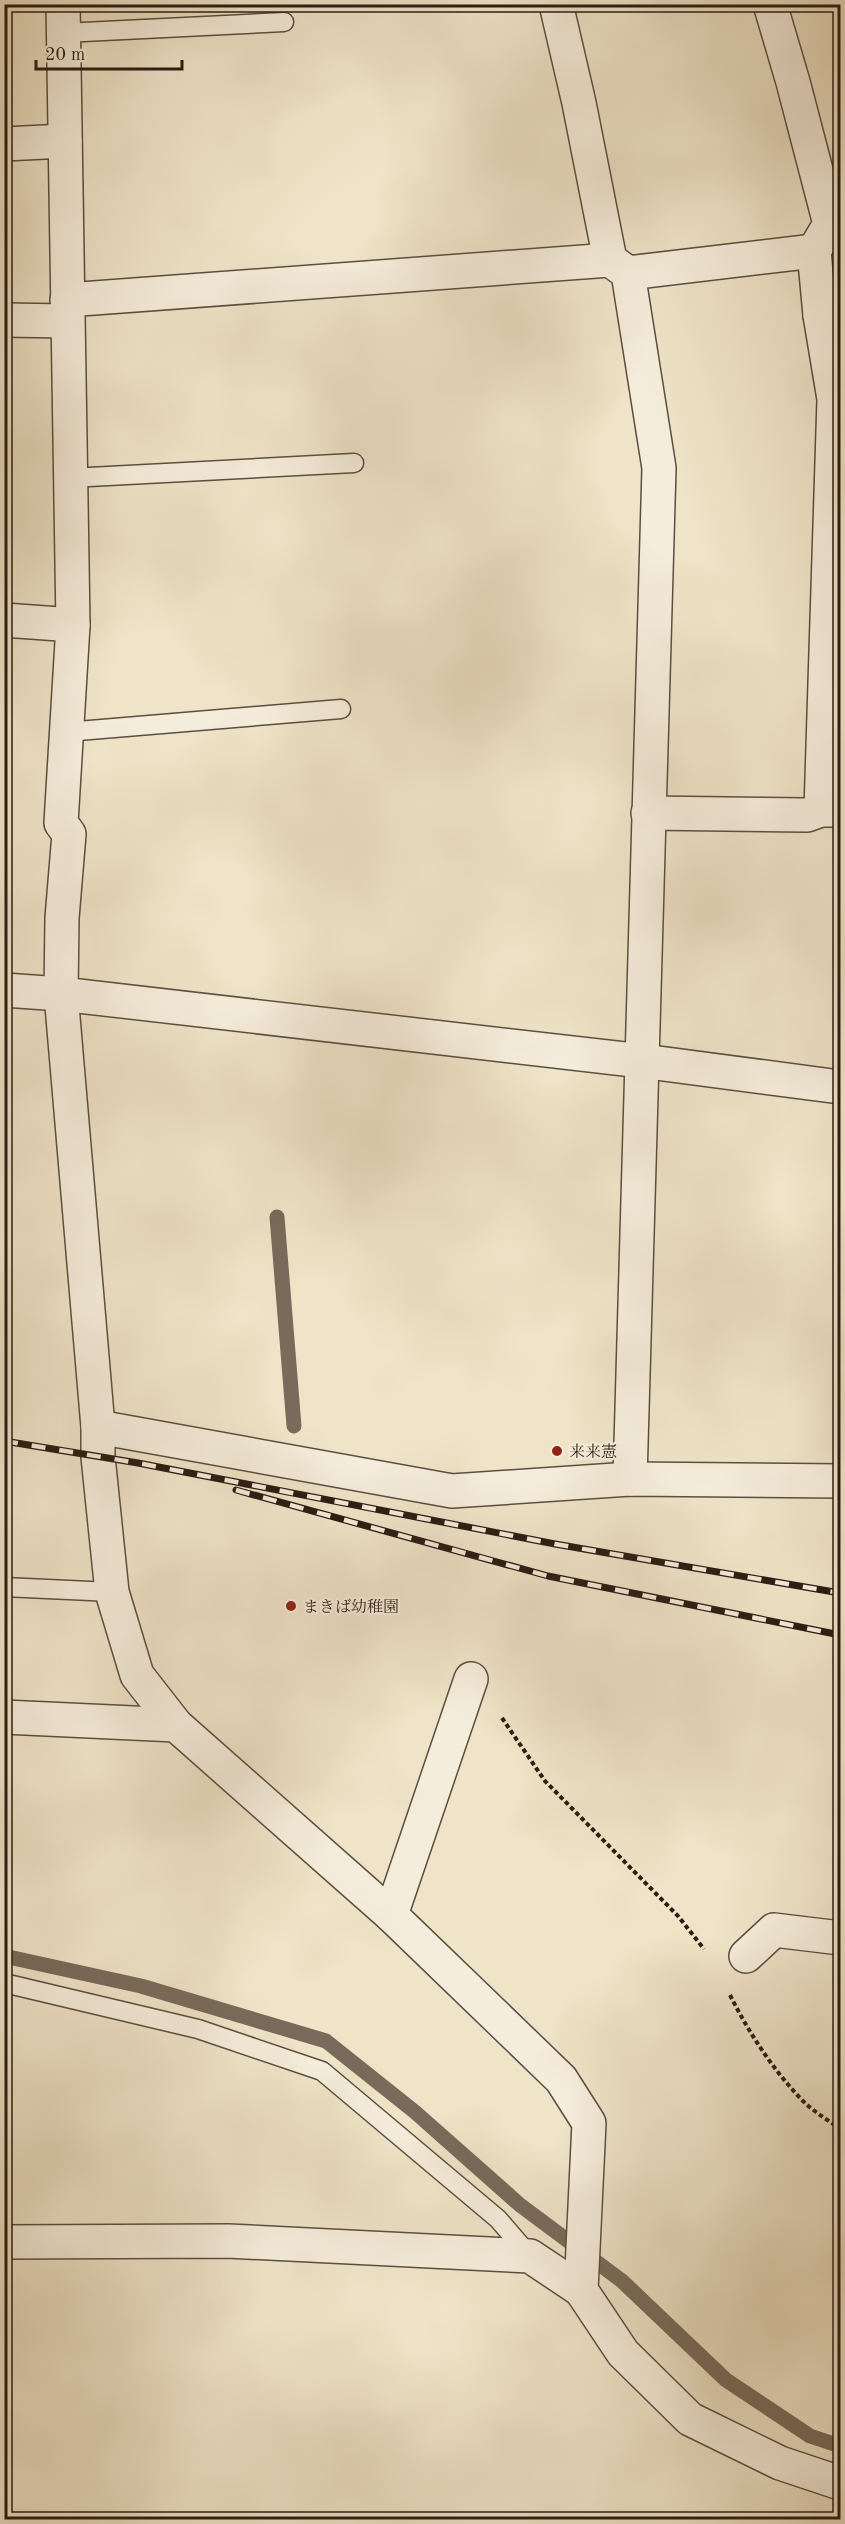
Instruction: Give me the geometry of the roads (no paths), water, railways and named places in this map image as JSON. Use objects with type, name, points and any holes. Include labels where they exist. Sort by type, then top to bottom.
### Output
[{"type":"street","points":[[556,4],[619,267],[659,468],[630,1479]]},
{"type":"street","points":[[648,813],[807,815],[830,810],[834,399],[830,313],[814,251],[830,224],[793,81],[770,4]]},
{"type":"street","points":[[63,19],[73,625],[61,823],[69,834],[62,918],[61,994],[98,1426],[98,1457],[112,1592],[136,1675],[176,1725],[391,1916],[561,2079],[589,2123],[581,2282]]},
{"type":"street","points":[[4,144],[65,141]]},
{"type":"street","points":[[4,320],[67,311],[814,251]]},
{"type":"street","points":[[4,621],[73,625]]},
{"type":"street","points":[[4,990],[61,994],[642,1061],[840,1088]]},
{"type":"street","points":[[98,1426],[452,1491],[630,1479],[840,1481]]},
{"type":"street","points":[[391,1916],[471,1679]]},
{"type":"street","points":[[4,1716],[176,1725]]},
{"type":"street","points":[[746,1956],[774,1930],[840,1938]]},
{"type":"street","points":[[4,2242],[228,2241],[530,2256],[581,2282],[623,2353],[690,2419],[780,2463],[840,2483]]},
{"type":"lane","points":[[63,19],[284,22]]},
{"type":"lane","points":[[70,478],[354,463]]},
{"type":"lane","points":[[66,732],[341,709]]},
{"type":"lane","points":[[4,1587],[112,1592]]},
{"type":"lane","points":[[4,1983],[198,2029],[322,2071],[498,2219],[530,2256]]},
{"type":"waterway","points":[[277,1217],[294,1426]]},
{"type":"waterway","points":[[4,1956],[141,1986],[326,2041],[415,2112],[520,2205],[622,2281],[726,2380],[810,2436],[840,2446]]},
{"type":"railway","points":[[4,1441],[138,1463],[555,1544],[840,1593]]},
{"type":"railway","points":[[236,1490],[548,1576],[840,1635]]},
{"type":"place","name":"来来憲","points":[[557,1451]]},
{"type":"place","name":"まきば幼稚園","points":[[291,1606]]}]
